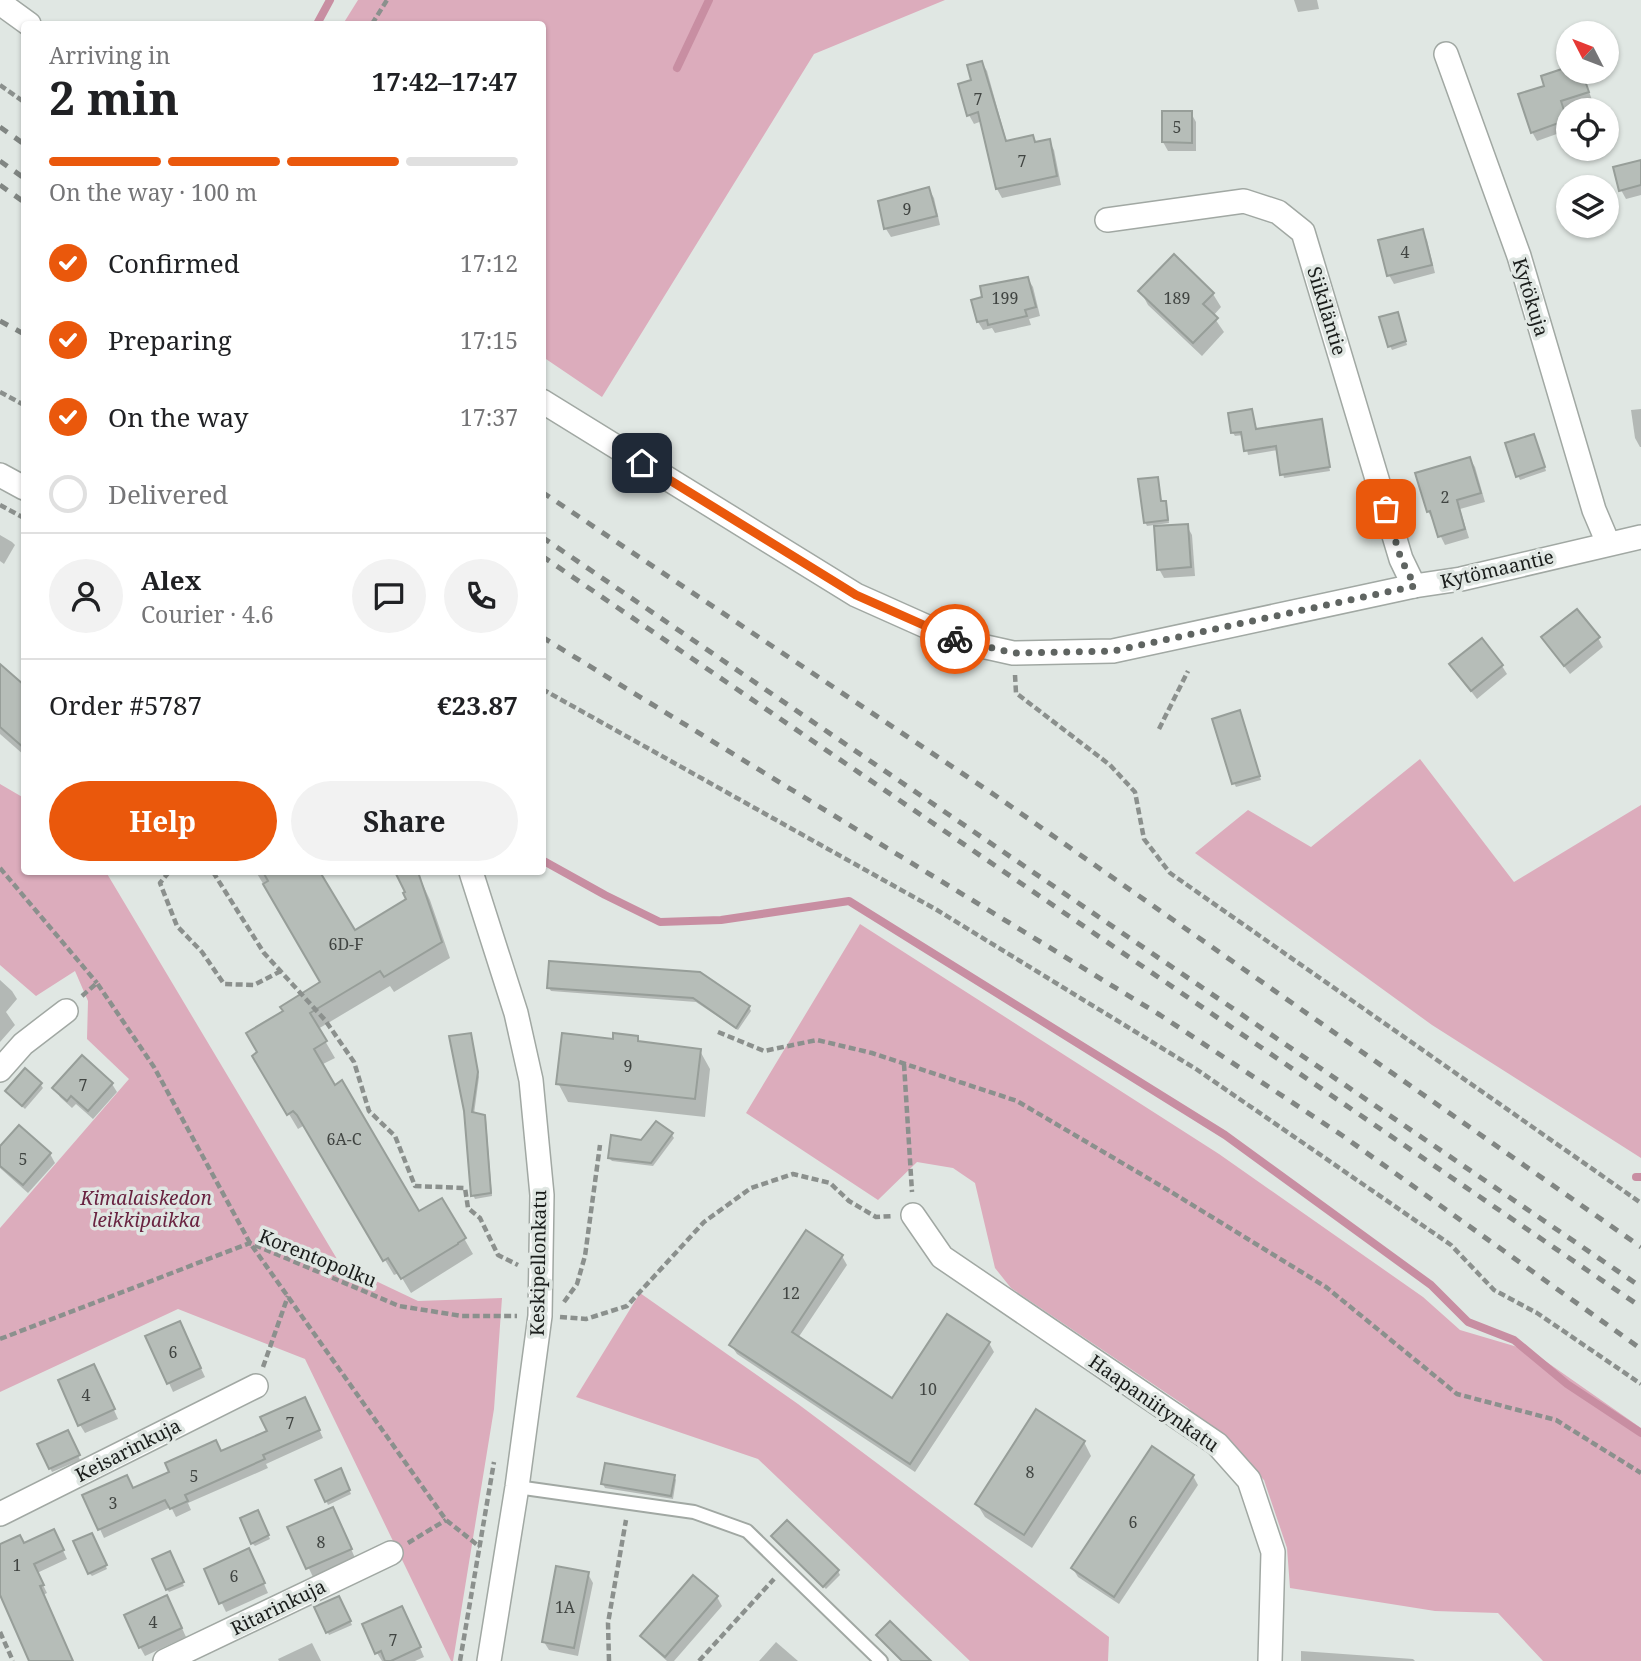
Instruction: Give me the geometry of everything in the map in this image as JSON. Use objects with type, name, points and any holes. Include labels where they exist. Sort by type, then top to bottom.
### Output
[{"type":"street","points":[[0,3],[25,21]]},
{"type":"street","name":"Kytökuja","points":[[1446,54],[1519,256],[1594,510],[1608,543]]},
{"type":"street","name":"Siikiläntie","points":[[1107,220],[1244,201],[1278,212],[1303,232],[1401,559],[1415,586]]},
{"type":"street","name":"Kytömaantie","points":[[546,403],[856,595],[959,641],[1013,653],[1113,651],[1415,586],[1461,579],[1641,537]]},
{"type":"street","points":[[0,475],[21,486]]},
{"type":"street","name":"Keskipellonkatu","points":[[472,875],[516,1013],[531,1080],[542,1195],[540,1317],[517,1487],[489,1661]]},
{"type":"street","points":[[0,1070],[23,1044],[66,1011]]},
{"type":"street","name":"Haapaniitynkatu","points":[[913,1215],[942,1257],[1217,1444],[1249,1480],[1273,1552],[1270,1661]]},
{"type":"street","name":"Keisarinkuja","points":[[0,1514],[256,1386]]},
{"type":"street","name":"Ritarinkuja","points":[[164,1661],[391,1553]]},
{"type":"lane","points":[[517,1487],[694,1512],[747,1531],[881,1661]]},
{"type":"path","points":[[374,21],[387,0]]},
{"type":"path","points":[[0,85],[21,100]]},
{"type":"path","points":[[0,391],[21,403]]},
{"type":"path","points":[[0,505],[21,516]]},
{"type":"path","points":[[1013,653],[1016,693],[1110,765],[1135,792],[1144,839],[1170,873],[1641,1203]]},
{"type":"path","points":[[1160,729],[1188,671]]},
{"type":"path","points":[[546,691],[937,910],[1196,1069],[1451,1245],[1494,1290],[1537,1313],[1641,1384]]},
{"type":"path","points":[[0,868],[97,983],[154,1067],[250,1243],[446,1520],[480,1547]]},
{"type":"path","points":[[167,875],[160,883],[177,926],[202,952],[224,984],[254,985],[281,971]]},
{"type":"path","points":[[215,875],[264,953],[325,1020],[354,1062],[369,1111],[395,1136],[415,1186],[465,1188],[468,1208],[480,1218],[498,1255],[519,1265]]},
{"type":"path","points":[[66,1011],[97,983]]},
{"type":"path","points":[[718,1032],[764,1051],[817,1040],[904,1064],[1017,1101],[1326,1287],[1457,1394],[1556,1420],[1641,1473]]},
{"type":"path","points":[[904,1064],[913,1215]]},
{"type":"path","points":[[540,1317],[559,1307],[577,1284],[584,1256],[600,1144]]},
{"type":"path","name":"Korentopolku","points":[[0,1339],[250,1243],[399,1306],[462,1316],[586,1319],[627,1306],[704,1222],[751,1188],[793,1174],[830,1182],[849,1201],[876,1217],[913,1215]]},
{"type":"path","points":[[517,1278],[520,1251]]},
{"type":"path","points":[[256,1386],[288,1295]]},
{"type":"path","points":[[513,1330],[515,1303]]},
{"type":"path","points":[[460,1661],[496,1452]]},
{"type":"path","points":[[609,1661],[608,1623],[629,1503]]},
{"type":"path","points":[[391,1553],[446,1520]]},
{"type":"path","points":[[699,1661],[785,1567]]},
{"type":"path","points":[[0,1632],[13,1661]]},
{"type":"green space","points":[[358,0],[945,0],[814,54],[602,397],[546,359],[546,21],[345,21]]},
{"type":"green space","points":[[1420,759],[1514,882],[1641,805],[1641,1158],[1432,1025],[1195,853],[1248,810],[1311,847]]},
{"type":"green space","name":"Kimalaiskedon leikkipaikka","points":[[0,784],[21,796],[21,875],[108,875],[340,1264],[418,1301],[502,1298],[494,1409],[453,1661],[305,1359],[178,1309],[0,1392],[0,1228],[129,1079],[87,1039],[88,1001],[75,971],[36,996],[0,965]]},
{"type":"green space","points":[[860,924],[1219,1154],[1423,1297],[1460,1330],[1531,1351],[1641,1428],[1641,1661],[1543,1661],[1498,1613],[1435,1611],[1290,1588],[1287,1548],[1264,1480],[1187,1407],[1011,1288],[995,1268],[975,1183],[953,1168],[917,1162],[878,1200],[746,1113]]},
{"type":"green space","points":[[640,1293],[798,1404],[1109,1637],[1108,1661],[970,1661],[758,1459],[576,1397]]},
{"type":"building","points":[[982,61],[1006,141],[1033,135],[1035,142],[1050,139],[1057,176],[996,189],[978,112],[967,116],[958,84],[971,80],[967,65]]},
{"type":"building","points":[[1556,71],[1556,84],[1586,84],[1589,92],[1570,98],[1556,98],[1556,124],[1531,133],[1518,94],[1544,86],[1541,76]]},
{"type":"building","points":[[1162,111],[1192,111],[1192,143],[1162,142]]},
{"type":"building","points":[[1641,160],[1641,185],[1619,191],[1619,175],[1615,175],[1613,167]]},
{"type":"building","points":[[929,187],[937,216],[884,229],[878,201]]},
{"type":"building","points":[[1423,229],[1432,265],[1387,276],[1378,240]]},
{"type":"building","points":[[1174,254],[1214,293],[1203,304],[1218,318],[1193,343],[1138,291]]},
{"type":"building","points":[[1028,277],[1036,307],[1025,310],[1027,316],[988,325],[987,320],[977,322],[971,300],[982,297],[980,286]]},
{"type":"building","points":[[1398,312],[1406,341],[1388,347],[1379,317]]},
{"type":"building","points":[[1252,409],[1256,429],[1322,419],[1330,467],[1280,475],[1276,446],[1244,451],[1241,432],[1231,433],[1228,413]]},
{"type":"building","points":[[1534,434],[1545,467],[1516,477],[1505,443]]},
{"type":"building","points":[[1470,457],[1481,493],[1457,500],[1465,529],[1438,537],[1415,473]]},
{"type":"building","points":[[1158,477],[1161,501],[1166,501],[1168,520],[1144,523],[1138,479]]},
{"type":"building","points":[[1188,524],[1191,567],[1157,570],[1154,526]]},
{"type":"building","points":[[1577,609],[1600,637],[1564,666],[1541,637]]},
{"type":"building","points":[[1482,638],[1503,665],[1471,691],[1449,664]]},
{"type":"building","points":[[0,664],[21,682],[21,745],[0,727]]},
{"type":"building","points":[[1240,710],[1260,776],[1232,784],[1212,719]]},
{"type":"building","points":[[265,875],[322,875],[355,930],[406,899],[396,875],[419,875],[442,942],[384,977],[380,971],[310,1013],[327,1041],[314,1049],[335,1085],[342,1080],[419,1211],[442,1198],[466,1238],[401,1279],[388,1258],[383,1261],[297,1115],[293,1111],[287,1115],[252,1056],[257,1052],[246,1033],[283,1011],[280,1007],[320,982],[263,884],[268,881]]},
{"type":"building","points":[[549,961],[700,972],[750,1006],[736,1028],[693,998],[547,988]]},
{"type":"building","points":[[471,1033],[478,1072],[472,1112],[485,1115],[491,1193],[471,1196],[464,1111],[449,1036]]},
{"type":"building","points":[[562,1033],[613,1039],[613,1033],[638,1036],[638,1041],[701,1049],[695,1099],[556,1084]]},
{"type":"building","points":[[82,1055],[113,1083],[88,1111],[71,1096],[67,1101],[52,1088]]},
{"type":"building","points":[[25,1068],[42,1083],[22,1106],[5,1091]]},
{"type":"building","points":[[656,1121],[673,1133],[651,1163],[608,1158],[611,1135],[641,1140]]},
{"type":"building","points":[[19,1125],[51,1153],[23,1185],[0,1166],[0,1146]]},
{"type":"building","points":[[806,1230],[843,1255],[792,1332],[892,1398],[947,1314],[990,1342],[910,1464],[729,1345]]},
{"type":"building","points":[[180,1321],[201,1368],[167,1384],[145,1336]]},
{"type":"building","points":[[94,1364],[115,1409],[78,1426],[58,1380]]},
{"type":"building","points":[[305,1397],[320,1430],[263,1455],[265,1459],[185,1495],[188,1501],[170,1509],[165,1500],[98,1530],[82,1495],[127,1475],[133,1488],[169,1472],[165,1463],[216,1440],[221,1451],[267,1431],[260,1417]]},
{"type":"building","points":[[1036,1409],[1085,1441],[1024,1535],[975,1504]]},
{"type":"building","points":[[68,1430],[80,1455],[49,1469],[37,1444]]},
{"type":"building","points":[[1152,1446],[1194,1475],[1114,1597],[1071,1568]]},
{"type":"building","points":[[605,1463],[675,1475],[671,1496],[601,1484]]},
{"type":"building","points":[[341,1468],[350,1490],[325,1502],[315,1480]]},
{"type":"building","points":[[333,1507],[352,1549],[306,1569],[287,1527]]},
{"type":"building","points":[[258,1510],[269,1535],[251,1544],[240,1518]]},
{"type":"building","points":[[787,1520],[839,1570],[823,1587],[771,1536]]},
{"type":"building","points":[[54,1529],[64,1550],[34,1564],[44,1585],[40,1586],[73,1661],[29,1661],[0,1595],[0,1544],[20,1535],[24,1543]]},
{"type":"building","points":[[92,1533],[107,1565],[88,1574],[73,1541]]},
{"type":"building","points":[[249,1548],[265,1583],[219,1604],[204,1569]]},
{"type":"building","points":[[170,1551],[184,1582],[166,1590],[152,1559]]},
{"type":"building","points":[[556,1566],[589,1572],[574,1648],[542,1642]]},
{"type":"building","points":[[693,1575],[718,1596],[665,1657],[640,1636]]},
{"type":"building","points":[[167,1595],[182,1628],[139,1648],[124,1615]]},
{"type":"building","points":[[339,1596],[351,1621],[326,1633],[314,1607]]},
{"type":"building","points":[[402,1606],[421,1647],[391,1661],[385,1661],[381,1651],[375,1654],[362,1624]]},
{"type":"building","points":[[890,1621],[931,1661],[902,1661],[876,1635]]},
{"type":"waterway","points":[[319,21],[330,0]]},
{"type":"waterway","points":[[677,68],[709,0]]},
{"type":"waterway","points":[[546,862],[660,922],[721,920],[849,901],[1225,1135],[1431,1285],[1468,1322],[1514,1340],[1567,1384],[1641,1433]]},
{"type":"waterway","points":[[1636,1177],[1641,1177]]},
{"type":"railway","points":[[0,127],[21,142]]},
{"type":"railway","points":[[0,161],[21,176]]},
{"type":"railway","points":[[0,185],[21,200]]},
{"type":"railway","points":[[0,321],[21,332]]},
{"type":"railway","points":[[546,495],[996,796],[1641,1247]]},
{"type":"railway","points":[[546,540],[1641,1287]]},
{"type":"railway","points":[[546,559],[1641,1307]]},
{"type":"railway","points":[[546,639],[1160,1015],[1343,1136],[1641,1349]]},
{"type":"way so far","points":[[955,639],[1013,653],[1113,651],[1415,586],[1401,559],[1386,509]]},
{"type":"route","points":[[642,463],[856,595],[955,639]]}]
